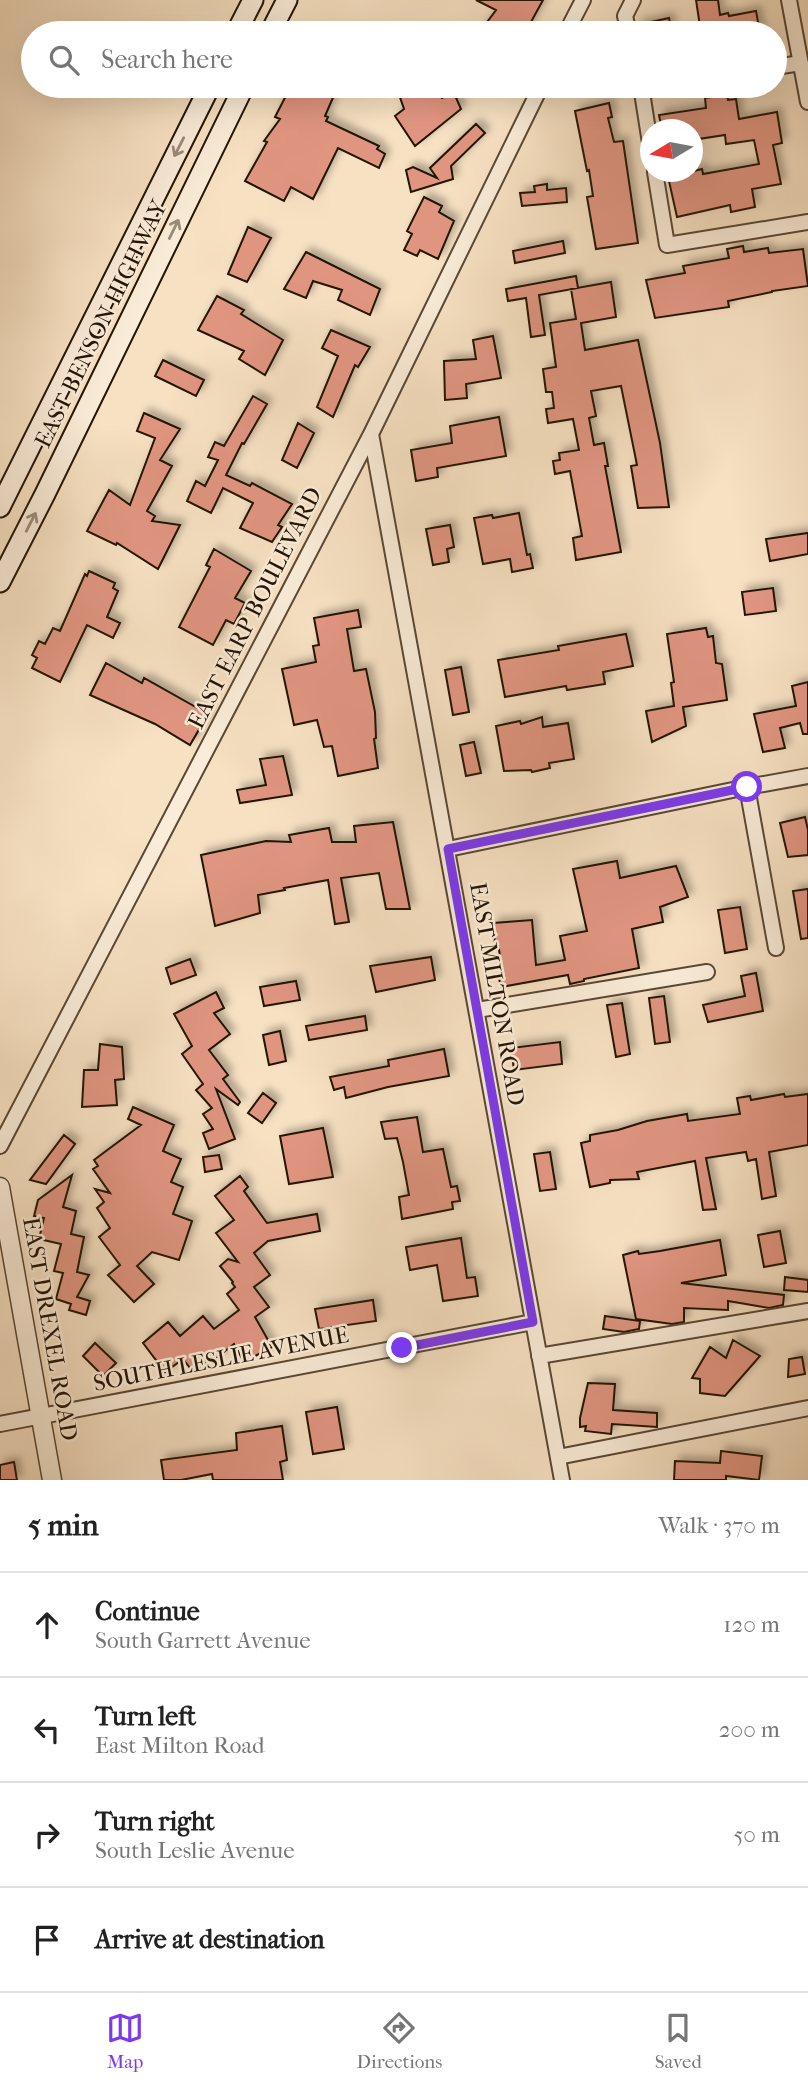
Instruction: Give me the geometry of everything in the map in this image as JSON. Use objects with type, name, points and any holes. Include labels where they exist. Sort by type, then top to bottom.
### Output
[{"type":"main road","points":[[242,21],[253,0]]},
{"type":"main road","points":[[276,21],[287,0]]},
{"type":"main road","name":"EAST BENSON HIGHWAY","points":[[0,507],[204,98]]},
{"type":"main road","name":"EAST BENSON HIGHWAY","points":[[0,582],[238,98]]},
{"type":"main road","points":[[119,267],[137,255],[148,267],[142,295]]},
{"type":"street","points":[[572,21],[583,0]]},
{"type":"street","points":[[626,21],[625,16],[633,0]]},
{"type":"street","points":[[789,0],[808,102]]},
{"type":"street","points":[[787,65],[801,63]]},
{"type":"street","name":"EAST EARP BOULEVARD","points":[[0,1146],[371,434],[535,98]]},
{"type":"street","points":[[643,98],[646,119]]},
{"type":"street","points":[[657,182],[667,245],[808,222]]},
{"type":"street","name":"EAST MILTON ROAD","points":[[371,434],[562,1480]]},
{"type":"street","points":[[448,849],[808,776]]},
{"type":"street","points":[[747,787],[776,948]]},
{"type":"street","points":[[477,1010],[707,971]]},
{"type":"street","name":"EAST DREXEL ROAD","points":[[0,1187],[52,1480]]},
{"type":"street","points":[[539,1356],[808,1311]]},
{"type":"street","name":"SOUTH LESLIE AVENUE","points":[[0,1424],[533,1322]]},
{"type":"street","points":[[558,1457],[808,1408]]},
{"type":"building","points":[[476,0],[543,0],[532,21],[488,21],[496,10]]},
{"type":"building","points":[[696,0],[718,0],[720,15],[756,11],[758,21],[699,21]]},
{"type":"building","points":[[285,98],[333,98],[325,116],[328,117],[326,121],[379,146],[377,149],[385,154],[379,168],[338,148],[313,199],[291,187],[284,201],[245,181],[267,142],[264,141],[280,119],[275,117]]},
{"type":"building","points":[[400,98],[456,98],[461,109],[415,146],[395,116],[404,109]]},
{"type":"building","points":[[705,98],[736,99],[739,119],[777,112],[782,143],[773,145],[781,184],[752,189],[755,207],[731,212],[730,205],[677,217],[669,182],[703,182],[703,174],[759,164],[754,140],[726,144],[725,135],[703,138],[703,119],[660,119],[659,115],[706,108]]},
{"type":"building","points":[[609,103],[612,117],[608,118],[614,142],[623,141],[638,243],[596,249],[587,197],[593,196],[575,111]]},
{"type":"building","points":[[476,124],[485,133],[451,166],[453,179],[411,192],[406,170],[413,167],[437,178],[430,168]]},
{"type":"building","points":[[547,184],[547,190],[566,188],[567,202],[522,206],[520,193],[535,192],[534,186]]},
{"type":"building","points":[[424,197],[442,206],[439,212],[454,221],[438,259],[420,250],[417,256],[404,250],[412,234],[407,231]]},
{"type":"building","points":[[248,227],[271,238],[247,282],[228,274]]},
{"type":"building","points":[[563,241],[565,253],[515,263],[513,251]]},
{"type":"building","points":[[743,246],[744,252],[768,248],[769,253],[803,249],[808,286],[728,301],[729,307],[655,318],[646,280],[685,273],[683,266],[729,258],[727,249]]},
{"type":"building","points":[[306,252],[380,289],[370,315],[338,300],[342,290],[313,281],[306,298],[284,289]]},
{"type":"building","points":[[576,276],[578,288],[539,295],[545,335],[531,337],[526,298],[508,301],[506,289]]},
{"type":"building","points":[[611,282],[616,317],[581,323],[585,350],[638,340],[660,443],[669,507],[638,508],[631,466],[637,465],[621,386],[591,391],[596,416],[589,418],[594,445],[604,443],[608,466],[605,466],[621,552],[576,560],[573,538],[582,536],[570,471],[555,474],[553,461],[560,460],[559,453],[579,450],[573,419],[548,423],[546,409],[554,408],[552,392],[546,392],[543,369],[556,367],[550,323],[576,319],[571,289]]},
{"type":"building","points":[[217,296],[244,310],[241,314],[283,340],[265,375],[239,359],[244,351],[198,330]]},
{"type":"building","points":[[331,330],[370,347],[358,367],[355,365],[333,417],[317,407],[338,356],[322,348]]},
{"type":"building","points":[[493,336],[501,378],[466,384],[467,398],[445,400],[444,361],[476,359],[473,340]]},
{"type":"building","points":[[163,360],[204,380],[196,396],[155,376]]},
{"type":"building","points":[[253,396],[267,404],[244,444],[242,443],[226,475],[250,486],[252,483],[292,504],[278,525],[282,527],[272,542],[240,528],[253,503],[223,488],[211,513],[187,501],[196,481],[205,486],[218,460],[208,457],[215,442],[224,446]]},
{"type":"building","points":[[144,413],[180,429],[160,460],[172,466],[147,511],[155,516],[152,521],[180,525],[158,569],[117,543],[116,545],[87,531],[109,490],[130,505],[155,438],[137,431]]},
{"type":"building","points":[[499,417],[506,456],[437,468],[438,477],[416,481],[411,450],[452,443],[450,426]]},
{"type":"building","points":[[298,423],[314,433],[297,468],[282,460]]},
{"type":"building","points":[[519,513],[527,555],[530,554],[533,568],[512,572],[510,559],[483,564],[474,518]]},
{"type":"building","points":[[450,525],[454,547],[447,549],[449,562],[433,565],[426,529]]},
{"type":"building","points":[[808,533],[808,554],[770,561],[766,539]]},
{"type":"building","points":[[214,549],[251,571],[235,598],[245,603],[234,624],[226,620],[213,645],[179,627],[210,567],[206,565]]},
{"type":"building","points":[[89,571],[115,583],[113,588],[118,591],[107,617],[120,623],[113,638],[87,625],[60,682],[32,668],[37,658],[32,655],[39,641],[45,644],[53,628],[60,631],[85,574],[87,576]]},
{"type":"building","points":[[773,588],[776,611],[745,615],[742,592]]},
{"type":"building","points":[[358,610],[361,627],[347,629],[354,671],[366,669],[375,712],[374,739],[378,768],[338,776],[332,746],[324,747],[317,720],[294,725],[282,669],[316,662],[313,646],[319,645],[314,618]]},
{"type":"building","points":[[706,628],[708,637],[713,636],[716,663],[722,664],[727,700],[683,707],[686,726],[652,742],[646,711],[674,706],[671,683],[674,682],[667,634]]},
{"type":"building","points":[[626,634],[633,666],[603,672],[605,684],[567,690],[566,686],[505,697],[498,660],[559,650],[558,646]]},
{"type":"building","points":[[106,663],[142,683],[144,678],[208,714],[190,745],[155,724],[90,695]]},
{"type":"building","points":[[461,667],[469,712],[453,715],[445,670]]},
{"type":"building","points":[[808,682],[808,734],[803,734],[800,723],[780,728],[785,748],[763,752],[754,714],[796,706],[792,686]]},
{"type":"building","points":[[542,717],[543,727],[568,723],[574,759],[549,763],[550,768],[532,772],[504,771],[496,726],[520,721],[521,724]]},
{"type":"building","points":[[474,742],[481,773],[466,776],[460,745]]},
{"type":"building","points":[[283,756],[292,795],[240,803],[237,790],[266,785],[260,759]]},
{"type":"building","points":[[805,817],[808,855],[788,857],[780,823]]},
{"type":"building","points":[[393,822],[410,909],[386,909],[379,873],[341,878],[349,922],[335,924],[328,880],[258,895],[260,913],[215,926],[201,855],[266,841],[291,842],[289,835],[329,828],[332,842],[356,842],[354,826]]},
{"type":"building","points":[[617,861],[620,878],[676,866],[688,897],[660,907],[663,922],[632,929],[639,968],[570,984],[568,975],[501,987],[498,974],[503,973],[498,944],[495,944],[493,923],[532,920],[536,965],[565,960],[560,936],[587,931],[573,869]]},
{"type":"building","points":[[808,889],[808,938],[801,939],[793,891]]},
{"type":"building","points":[[740,907],[747,949],[725,953],[718,910]]},
{"type":"building","points":[[431,957],[435,980],[376,992],[370,966]]},
{"type":"building","points":[[190,959],[196,975],[171,984],[166,968]]},
{"type":"building","points":[[756,973],[763,1011],[708,1022],[703,1005],[745,996],[741,976]]},
{"type":"building","points":[[296,981],[300,1000],[264,1006],[260,987]]},
{"type":"building","points":[[216,992],[224,1008],[214,1013],[230,1034],[209,1050],[228,1075],[223,1079],[240,1102],[238,1105],[216,1089],[235,1139],[209,1149],[203,1133],[213,1129],[203,1114],[212,1108],[196,1090],[203,1084],[182,1054],[192,1046],[174,1014]]},
{"type":"building","points":[[664,996],[670,1042],[655,1044],[649,998]]},
{"type":"building","points":[[622,1003],[630,1054],[616,1057],[607,1005]]},
{"type":"building","points":[[365,1016],[367,1030],[309,1040],[306,1026]]},
{"type":"building","points":[[280,1031],[286,1061],[269,1065],[263,1035]]},
{"type":"building","points":[[560,1042],[562,1064],[514,1070],[511,1048]]},
{"type":"building","points":[[100,1044],[122,1047],[124,1079],[115,1080],[117,1105],[82,1107],[84,1070],[98,1070]]},
{"type":"building","points":[[444,1049],[449,1076],[346,1098],[344,1087],[334,1090],[330,1077],[389,1066],[388,1060]]},
{"type":"building","points":[[263,1093],[276,1103],[262,1123],[248,1113]]},
{"type":"building","points":[[784,1094],[785,1097],[808,1094],[808,1145],[769,1152],[776,1196],[762,1199],[756,1159],[748,1161],[746,1152],[706,1158],[716,1209],[703,1210],[695,1161],[637,1172],[639,1179],[610,1180],[610,1183],[590,1187],[581,1143],[590,1141],[590,1135],[687,1114],[688,1121],[740,1114],[737,1098],[750,1096],[751,1100]]},
{"type":"building","points":[[133,1107],[174,1125],[163,1151],[181,1159],[171,1182],[183,1187],[173,1214],[192,1221],[179,1260],[152,1252],[137,1266],[154,1284],[134,1302],[108,1275],[120,1265],[99,1237],[110,1228],[97,1208],[104,1202],[95,1189],[110,1193],[93,1169],[98,1166],[94,1160],[141,1125],[128,1119]]},
{"type":"building","points":[[417,1117],[423,1152],[443,1149],[451,1187],[457,1186],[460,1201],[452,1202],[453,1209],[402,1219],[399,1197],[409,1195],[403,1162],[397,1138],[385,1139],[381,1122]]},
{"type":"building","points":[[323,1128],[333,1177],[289,1184],[280,1136]]},
{"type":"building","points":[[64,1135],[75,1144],[46,1184],[30,1180]]},
{"type":"building","points":[[550,1152],[556,1189],[540,1191],[534,1154]]},
{"type":"building","points":[[219,1155],[222,1169],[205,1172],[203,1157]]},
{"type":"building","points":[[72,1175],[63,1207],[76,1211],[71,1234],[84,1237],[77,1272],[89,1275],[77,1297],[90,1301],[86,1315],[69,1310],[71,1304],[56,1299],[63,1273],[54,1271],[61,1244],[39,1239],[44,1218],[34,1216],[38,1200]]},
{"type":"building","points":[[240,1176],[248,1187],[244,1191],[267,1223],[317,1214],[320,1231],[268,1241],[254,1253],[270,1275],[254,1287],[269,1307],[255,1317],[272,1347],[244,1362],[234,1344],[194,1373],[183,1359],[165,1372],[143,1343],[168,1322],[180,1336],[203,1316],[214,1329],[239,1310],[227,1294],[235,1287],[233,1282],[220,1266],[228,1259],[238,1262],[216,1233],[234,1220],[215,1196]]},
{"type":"building","points":[[780,1231],[786,1263],[764,1267],[758,1235]]},
{"type":"building","points":[[461,1238],[467,1278],[475,1277],[478,1296],[443,1301],[437,1265],[410,1270],[406,1247]]},
{"type":"building","points":[[720,1240],[726,1275],[681,1283],[784,1295],[783,1305],[769,1308],[728,1301],[728,1310],[684,1308],[684,1322],[672,1324],[636,1319],[623,1255]]},
{"type":"building","points":[[785,1277],[808,1280],[808,1292],[784,1290]]},
{"type":"building","points":[[373,1300],[376,1321],[319,1329],[315,1309]]},
{"type":"building","points":[[605,1316],[640,1321],[639,1329],[624,1332],[603,1329]]},
{"type":"building","points":[[733,1340],[760,1356],[725,1396],[700,1393],[700,1379],[692,1378],[710,1347],[726,1358]]},
{"type":"building","points":[[95,1343],[116,1363],[103,1376],[83,1356]]},
{"type":"building","points":[[802,1357],[805,1374],[788,1377],[789,1359]]},
{"type":"building","points":[[588,1383],[615,1384],[613,1410],[657,1413],[657,1427],[612,1424],[611,1434],[585,1431],[586,1426],[580,1427],[580,1418]]},
{"type":"building","points":[[337,1407],[344,1449],[313,1454],[306,1412]]},
{"type":"building","points":[[282,1426],[287,1460],[280,1462],[283,1480],[213,1480],[212,1474],[181,1480],[164,1480],[161,1460],[237,1450],[236,1433]]},
{"type":"building","points":[[721,1451],[762,1456],[759,1480],[726,1476],[726,1480],[674,1480],[675,1461],[720,1463]]},
{"type":"building","points":[[14,1462],[17,1480],[0,1480],[0,1465]]},
{"type":"route","points":[[402,1348],[533,1322],[448,849],[747,787]]}]
